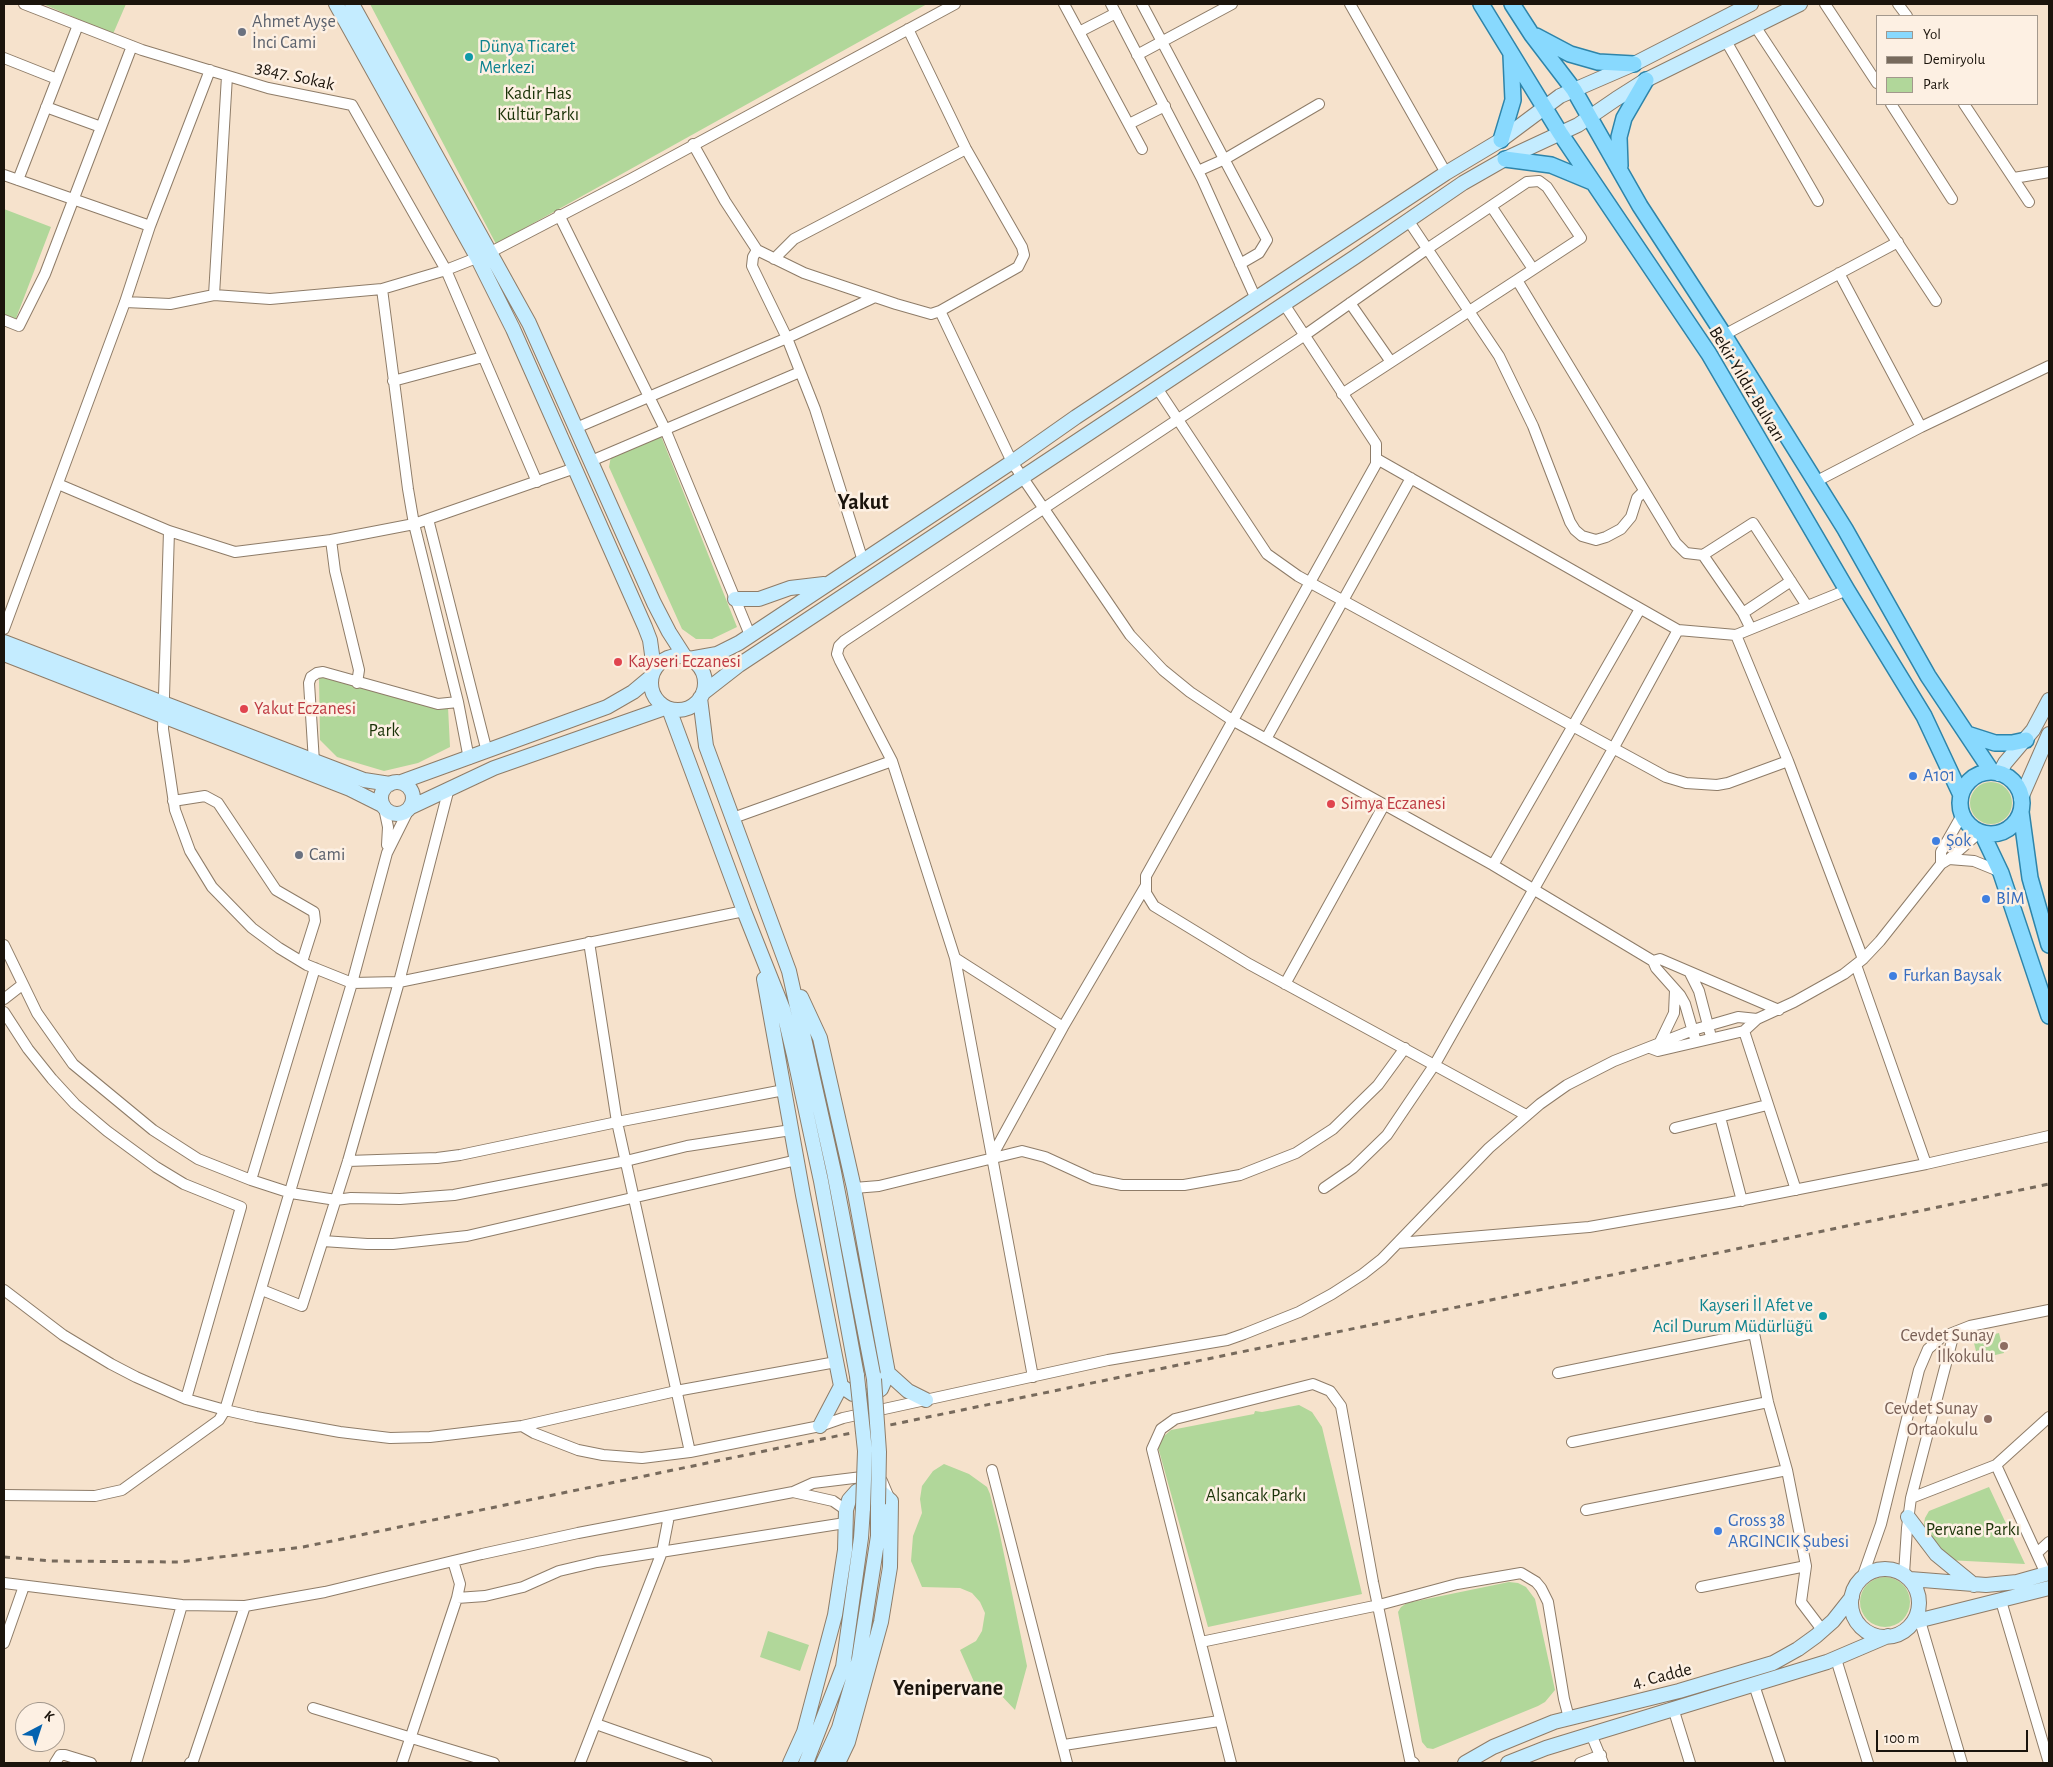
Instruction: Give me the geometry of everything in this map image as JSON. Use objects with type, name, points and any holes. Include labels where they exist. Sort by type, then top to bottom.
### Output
[{"type":"main road","name":"Bekir Yıldız Bulvarı","points":[[1481,4],[1560,133],[1709,354],[1847,590],[1924,716],[1961,795]]},
{"type":"main road","name":"Bekir Yıldız Bulvarı","points":[[1512,4],[1532,35],[1574,90],[1591,117],[1640,206],[1724,335],[1845,529],[1928,676],[1996,773]]},
{"type":"main road","points":[[1532,35],[1570,54],[1598,62],[1634,64]]},
{"type":"main road","points":[[1501,140],[1513,100],[1511,54]]},
{"type":"main road","points":[[1620,170],[1619,138],[1624,118],[1646,80]]},
{"type":"main road","points":[[1505,159],[1551,165],[1592,182]]},
{"type":"main road","points":[[1967,734],[1995,743],[2026,740]]},
{"type":"main road","points":[[2021,805],[2014,824],[2003,832],[1996,834],[1981,832],[1970,826],[1960,809],[1961,795],[1973,778],[1986,773],[1996,773],[2006,776],[2016,785],[2021,805],[2030,878],[2049,945]]},
{"type":"main road","points":[[1981,832],[2001,873],[2049,1016]]},
{"type":"street","name":"3847. Sokak","points":[[24,4],[132,46],[227,76],[268,88],[352,105],[446,270],[537,482]]},
{"type":"street","points":[[336,4],[483,255],[529,323],[654,603],[669,632],[687,658],[699,667],[704,675],[705,684],[702,695],[704,740],[770,926],[788,971],[820,1038],[854,1188],[888,1374],[881,1389],[868,1397],[853,1394],[841,1386]]},
{"type":"street","points":[[352,4],[483,255],[513,329],[645,627],[650,640],[653,694],[658,702],[667,708],[783,1010],[821,1181],[857,1376],[865,1451],[861,1538],[843,1668],[806,1763]]},
{"type":"street","points":[[126,302],[170,304],[214,295],[270,299],[382,289],[446,270],[483,255],[956,4]]},
{"type":"street","points":[[1064,4],[1142,148]]},
{"type":"street","points":[[1142,4],[1267,240],[1259,253],[1240,264]]},
{"type":"street","points":[[1137,55],[1232,4]]},
{"type":"street","points":[[1350,4],[1446,173]]},
{"type":"street","points":[[4,1494],[95,1496],[122,1490],[219,1420],[225,1410],[291,1193],[352,983],[387,853],[388,832],[381,797],[382,792],[396,783],[469,759],[607,707],[633,692],[653,673],[660,662],[668,658],[676,656],[687,658],[722,652],[863,561],[1076,417],[1446,173],[1501,140],[1560,96],[1634,64],[1751,4]]},
{"type":"street","points":[[4,642],[350,789],[383,806],[393,814],[404,814],[449,788],[494,768],[667,708],[683,710],[692,707],[702,695],[739,665],[1158,388],[1463,183],[1505,159],[1591,117],[1646,80],[1800,4]]},
{"type":"street","points":[[1825,4],[1876,81]]},
{"type":"street","points":[[1898,4],[1906,15]]},
{"type":"street","points":[[1079,32],[1114,8],[1198,171],[1256,298]]},
{"type":"street","points":[[18,180],[78,25]]},
{"type":"street","points":[[1755,26],[1936,301]]},
{"type":"street","points":[[693,144],[725,202],[757,250],[804,273],[875,297],[921,312],[931,314],[940,311],[1018,266],[1024,255],[1022,247],[966,149],[908,29]]},
{"type":"street","points":[[1726,41],[1818,201]]},
{"type":"street","points":[[4,320],[19,326],[46,274],[132,46]]},
{"type":"street","points":[[4,58],[57,79]]},
{"type":"street","points":[[4,629],[126,302],[150,226],[210,70]]},
{"type":"street","points":[[214,295],[227,76]]},
{"type":"street","points":[[1198,171],[1225,159],[1319,104]]},
{"type":"street","points":[[1891,105],[1952,199]]},
{"type":"street","points":[[1965,105],[2029,202]]},
{"type":"street","points":[[46,106],[101,128]]},
{"type":"street","points":[[1129,124],[1165,106]]},
{"type":"street","points":[[774,259],[794,239],[966,149]]},
{"type":"street","points":[[2014,178],[2049,172]]},
{"type":"street","points":[[4,174],[150,226]]},
{"type":"street","points":[[1033,1377],[955,958],[892,761],[840,661],[838,654],[839,646],[1305,336],[1427,249],[1527,182],[1539,181],[1547,187],[1581,238],[1342,394]]},
{"type":"street","points":[[1491,206],[1533,269]]},
{"type":"street","points":[[559,215],[665,429],[750,635]]},
{"type":"street","points":[[1408,220],[1499,356],[1533,426],[1576,530],[1582,536],[1596,540],[1621,529],[1631,516],[1637,498],[1644,492]]},
{"type":"street","points":[[1724,335],[1898,242]]},
{"type":"street","points":[[757,250],[753,256],[752,266],[787,338],[815,409],[863,561]]},
{"type":"street","points":[[1839,273],[1921,427]]},
{"type":"street","points":[[1517,280],[1644,492],[1681,549],[1691,555],[1702,555],[1754,523],[1807,606]]},
{"type":"street","points":[[382,289],[393,381],[414,524],[458,702],[469,759]]},
{"type":"street","points":[[576,428],[787,338],[875,297]]},
{"type":"street","points":[[1350,303],[1391,362]]},
{"type":"street","points":[[1284,304],[1376,444],[1377,459],[1374,469],[1146,876],[1145,887],[1148,898],[1154,906],[1249,964],[1526,1115]]},
{"type":"street","points":[[940,311],[1012,462],[1130,635],[1177,682],[1232,720],[1493,865],[1653,961],[1656,968],[1675,987],[1685,1004],[1696,1042]]},
{"type":"street","points":[[393,381],[483,357]]},
{"type":"street","points":[[1815,482],[1921,427],[2049,366]]},
{"type":"street","points":[[591,462],[800,372]]},
{"type":"street","points":[[1158,388],[1267,554],[1286,569],[1666,777],[1686,783],[1702,785],[1728,783],[1788,761]]},
{"type":"street","points":[[1377,459],[1678,630],[1736,635],[1847,590]]},
{"type":"street","points":[[58,484],[169,531],[235,552],[331,540],[414,524],[575,468]]},
{"type":"street","points":[[1266,739],[1411,478]]},
{"type":"street","points":[[428,519],[487,752]]},
{"type":"street","points":[[169,531],[164,741],[179,825],[190,851],[212,886],[252,928],[278,948],[302,962],[352,983],[399,982],[744,911]]},
{"type":"street","points":[[331,540],[335,571],[359,670],[357,683]]},
{"type":"street","points":[[1702,555],[1743,613],[1751,629]]},
{"type":"street","points":[[1743,613],[1791,581]]},
{"type":"street","points":[[736,599],[759,599],[790,588],[828,584]]},
{"type":"street","points":[[1493,865],[1640,609]]},
{"type":"street","points":[[1324,1188],[1353,1168],[1387,1135],[1435,1064],[1678,630]]},
{"type":"street","points":[[1736,635],[1788,761],[1860,962],[1926,1164]]},
{"type":"street","points":[[4,654],[364,780],[406,784],[413,792],[414,797],[410,809],[387,853]]},
{"type":"street","points":[[314,762],[309,683],[317,673],[323,672],[438,704],[458,702]]},
{"type":"street","points":[[1996,773],[2026,740],[2049,700]]},
{"type":"street","points":[[2021,805],[2049,734]]},
{"type":"street","points":[[733,818],[892,761]]},
{"type":"street","points":[[262,1290],[302,1306],[348,1161],[399,982],[449,788]]},
{"type":"street","points":[[174,801],[205,796],[218,803],[276,890],[314,912],[315,921],[302,962]]},
{"type":"street","points":[[1285,984],[1384,805]]},
{"type":"street","points":[[1945,861],[1941,852],[1962,815]]},
{"type":"street","points":[[1650,1048],[1658,1051],[1744,1031],[1758,1019],[1821,988],[1860,962],[1880,941],[1945,861],[1981,832]]},
{"type":"street","points":[[1945,861],[1974,861],[2001,873]]},
{"type":"street","points":[[991,1158],[1063,1027],[1145,887]]},
{"type":"street","points":[[589,942],[617,1122],[690,1452]]},
{"type":"street","points":[[4,945],[37,1013],[73,1064],[153,1130],[198,1159],[251,1180],[291,1193],[336,1200],[351,1198],[400,1199],[454,1195],[626,1161],[687,1146],[791,1130]]},
{"type":"street","points":[[760,951],[791,1130],[841,1386],[820,1426]]},
{"type":"street","points":[[955,958],[1063,1027]]},
{"type":"street","points":[[1653,961],[1660,959],[1779,1010]]},
{"type":"street","points":[[251,1180],[315,968]]},
{"type":"street","points":[[788,971],[834,1172],[874,1379],[884,1503],[859,1658],[839,1728],[823,1763]]},
{"type":"street","points":[[1690,973],[1699,991],[1711,1039]]},
{"type":"street","points":[[4,998],[22,985]]},
{"type":"street","points":[[1660,1042],[1674,1013],[1675,987]]},
{"type":"street","points":[[4,1012],[28,1049],[52,1079],[75,1104],[107,1131],[151,1164],[178,1180],[203,1193],[241,1207],[186,1399]]},
{"type":"street","points":[[522,1426],[534,1433],[578,1450],[603,1455],[642,1458],[690,1452],[820,1426],[843,1418],[1108,1360],[1227,1340],[1299,1312],[1340,1290],[1382,1259],[1489,1148],[1553,1094],[1581,1077],[1614,1061],[1693,1030],[1738,1018],[1758,1019]]},
{"type":"street","points":[[1744,1031],[1796,1190]]},
{"type":"street","points":[[854,1188],[879,1186],[1022,1151],[1045,1157],[1093,1179],[1122,1185],[1184,1185],[1240,1175],[1260,1169],[1296,1153],[1334,1130],[1378,1085],[1405,1048]]},
{"type":"street","points":[[348,1161],[437,1158],[460,1155],[784,1090]]},
{"type":"street","points":[[1675,1128],[1767,1105]]},
{"type":"street","points":[[1720,1116],[1742,1201]]},
{"type":"street","points":[[1398,1243],[1589,1227],[1742,1201],[1926,1164],[2049,1136]]},
{"type":"street","points":[[323,1241],[393,1244],[467,1236],[797,1160]]},
{"type":"street","points":[[4,1290],[63,1335],[111,1364],[186,1399],[225,1410],[340,1432],[390,1438],[430,1437],[522,1426],[676,1391],[836,1362]]},
{"type":"street","points":[[2048,1578],[2001,1600],[1917,1621],[1902,1632],[1888,1636],[1873,1634],[1861,1626],[1853,1613],[1852,1598],[1854,1590],[1862,1578],[1881,1524],[1922,1360],[1932,1344],[1942,1337],[1977,1324],[2049,1310]]},
{"type":"street","points":[[1558,1373],[1754,1333],[1806,1566],[1800,1602],[1823,1630]]},
{"type":"street","points":[[1907,1577],[1908,1517],[1911,1498],[1954,1333]]},
{"type":"street","points":[[888,1374],[908,1391],[926,1400]]},
{"type":"street","points":[[1231,1763],[1152,1448],[1153,1442],[1160,1429],[1175,1419],[1312,1384],[1330,1391],[1341,1406],[1373,1582],[1410,1760],[1414,1763]]},
{"type":"street","points":[[1572,1442],[1768,1402]]},
{"type":"street","points":[[1911,1498],[1996,1464],[2049,1418]]},
{"type":"street","points":[[1996,1464],[2048,1578]]},
{"type":"street","points":[[992,1470],[1067,1763]]},
{"type":"street","points":[[1586,1510],[1786,1470]]},
{"type":"street","points":[[4,1583],[182,1605],[245,1606],[326,1592],[578,1533],[793,1492],[814,1483],[870,1476],[882,1481],[890,1567],[881,1622],[848,1742],[838,1763]]},
{"type":"street","points":[[790,1763],[804,1732],[835,1615],[845,1550],[848,1500],[857,1491],[874,1490],[882,1493],[884,1503]]},
{"type":"street","points":[[793,1492],[833,1502],[846,1516]]},
{"type":"street","points":[[580,1763],[662,1552],[669,1516]]},
{"type":"street","points":[[457,1598],[485,1596],[523,1586],[578,1566],[662,1552],[846,1516]]},
{"type":"street","points":[[1908,1517],[1936,1554],[1975,1585]]},
{"type":"street","points":[[2038,1554],[2049,1542]]},
{"type":"street","points":[[402,1763],[457,1598],[460,1584],[453,1561]]},
{"type":"street","points":[[1701,1587],[1806,1566]]},
{"type":"street","points":[[1862,1578],[1868,1573],[1883,1569],[1898,1571],[1915,1586],[1919,1600],[1917,1621],[1962,1763]]},
{"type":"street","points":[[1201,1642],[1379,1604],[1466,1582],[1521,1573],[1531,1578],[1541,1588],[1548,1602],[1564,1699],[1569,1718]]},
{"type":"street","points":[[1907,1577],[1975,1585],[2002,1584],[2048,1578]]},
{"type":"street","points":[[4,1644],[24,1586]]},
{"type":"street","name":"4. Cadde","points":[[1465,1763],[1493,1747],[1569,1718],[1679,1691],[1757,1669],[1793,1652],[1823,1630],[1852,1598]]},
{"type":"street","points":[[2001,1600],[2049,1763]]},
{"type":"street","points":[[136,1763],[182,1605]]},
{"type":"street","points":[[190,1763],[193,1761],[245,1606]]},
{"type":"street","name":"4. Cadde","points":[[1508,1763],[1546,1748],[1836,1659],[1888,1636]]},
{"type":"street","points":[[1836,1659],[1868,1763]]},
{"type":"street","points":[[1754,1685],[1780,1763]]},
{"type":"street","points":[[313,1708],[494,1763]]},
{"type":"street","points":[[1673,1708],[1690,1763]]},
{"type":"street","points":[[1064,1746],[1219,1721]]},
{"type":"street","points":[[596,1724],[707,1763]]},
{"type":"street","points":[[1580,1763],[1602,1759],[1591,1734]]},
{"type":"street","points":[[55,1763],[60,1755],[65,1755],[91,1763]]},
{"type":"green space","points":[[43,4],[126,4],[113,34]]},
{"type":"green space","name":"Kadir Has Kültür Parkı","points":[[370,4],[927,4],[496,244]]},
{"type":"green space","points":[[4,209],[51,227],[15,321],[4,316]]},
{"type":"green space","points":[[661,436],[737,627],[712,639],[696,639],[682,629],[609,467],[611,456]]},
{"type":"green space","name":"Park","points":[[319,677],[448,707],[450,747],[418,763],[384,771],[337,757],[320,740]]},
{"type":"green space","points":[[1991,782],[2006,788],[2012,803],[2006,818],[1991,824],[1976,818],[1970,803],[1976,788]]},
{"type":"green space","points":[[1999,1333],[2004,1353],[1978,1359],[1973,1339]]},
{"type":"green space","name":"Alsancak Parkı","points":[[1299,1405],[1312,1412],[1322,1427],[1362,1594],[1208,1627],[1158,1447],[1163,1437],[1171,1430],[1254,1414],[1255,1411],[1262,1412]]},
{"type":"green space","points":[[944,1464],[969,1474],[987,1487],[990,1494],[1027,1666],[1015,1710],[998,1692],[975,1684],[960,1650],[976,1641],[982,1631],[985,1613],[980,1602],[972,1593],[960,1588],[922,1587],[911,1561],[913,1536],[922,1513],[920,1499],[922,1486],[933,1471]]},
{"type":"green space","name":"Pervane Parkı","points":[[1989,1487],[2025,1564],[1947,1560],[1927,1554],[1920,1546],[1925,1518],[1929,1511]]},
{"type":"green space","points":[[1885,1577],[1894,1579],[1905,1588],[1910,1602],[1908,1611],[1899,1622],[1885,1627],[1876,1625],[1865,1616],[1860,1602],[1862,1593],[1871,1582]]},
{"type":"green space","points":[[1509,1582],[1518,1583],[1526,1587],[1535,1599],[1555,1690],[1545,1702],[1538,1706],[1433,1749],[1427,1748],[1422,1742],[1398,1612],[1407,1603]]},
{"type":"green space","points":[[768,1631],[809,1645],[800,1671],[760,1657]]},
{"type":"railway","points":[[4,1557],[51,1561],[179,1562],[303,1547],[2049,1184]]},
{"type":"place","name":"Ahmet Ayşe İnci Cami","points":[[242,32]]},
{"type":"place","name":"Dünya Ticaret Merkezi","points":[[469,57]]},
{"type":"place","name":"Kayseri Eczanesi","points":[[618,662]]},
{"type":"place","name":"Yakut Eczanesi","points":[[244,709]]},
{"type":"place","name":"A101","points":[[1913,776]]},
{"type":"place","name":"Simya Eczanesi","points":[[1331,804]]},
{"type":"place","name":"Şok","points":[[1936,841]]},
{"type":"place","name":"Cami","points":[[299,855]]},
{"type":"place","name":"BİM","points":[[1986,899]]},
{"type":"place","name":"Furkan Baysak","points":[[1893,976]]},
{"type":"place","name":"Kayseri İl Afet ve Acil Durum Müdürlüğü","points":[[1823,1316]]},
{"type":"place","name":"Cevdet Sunay İlkokulu","points":[[2004,1346]]},
{"type":"place","name":"Cevdet Sunay Ortaokulu","points":[[1988,1419]]},
{"type":"place","name":"Gross 38 ARGINCIK Şubesi","points":[[1718,1531]]},
{"type":"district","name":"Yakut","points":[[863,502]]},
{"type":"district","name":"Yenipervane","points":[[948,1688]]}]
